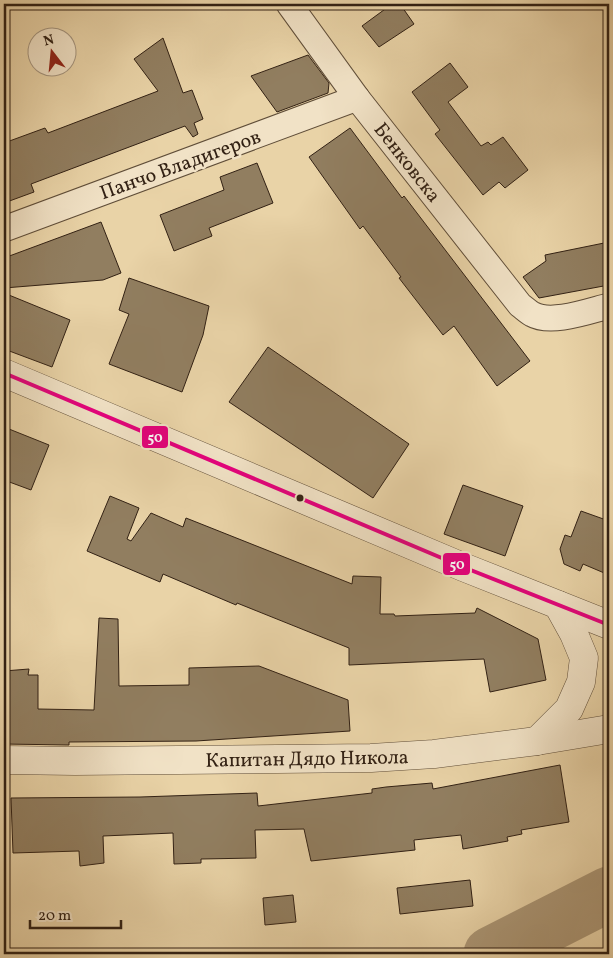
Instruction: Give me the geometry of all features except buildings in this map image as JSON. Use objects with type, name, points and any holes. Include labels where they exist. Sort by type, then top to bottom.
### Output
[{"type":"street","name":"Бенковска","points":[[289,4],[357,98],[520,304],[533,315],[550,318],[568,316],[609,306]]},
{"type":"street","name":"Панчо Владигеров","points":[[4,229],[357,98]]},
{"type":"street","points":[[4,373],[463,567],[609,625]]},
{"type":"street","points":[[537,741],[569,709],[581,682],[584,658],[574,634],[558,605]]},
{"type":"street","name":"Капитан Дядо Никола","points":[[4,760],[371,758],[434,754],[537,741],[609,729]]},
{"type":"waterway","points":[[491,954],[609,894]]},
{"type":"transit line","name":"50","points":[[4,373],[463,567],[609,625]]}]
